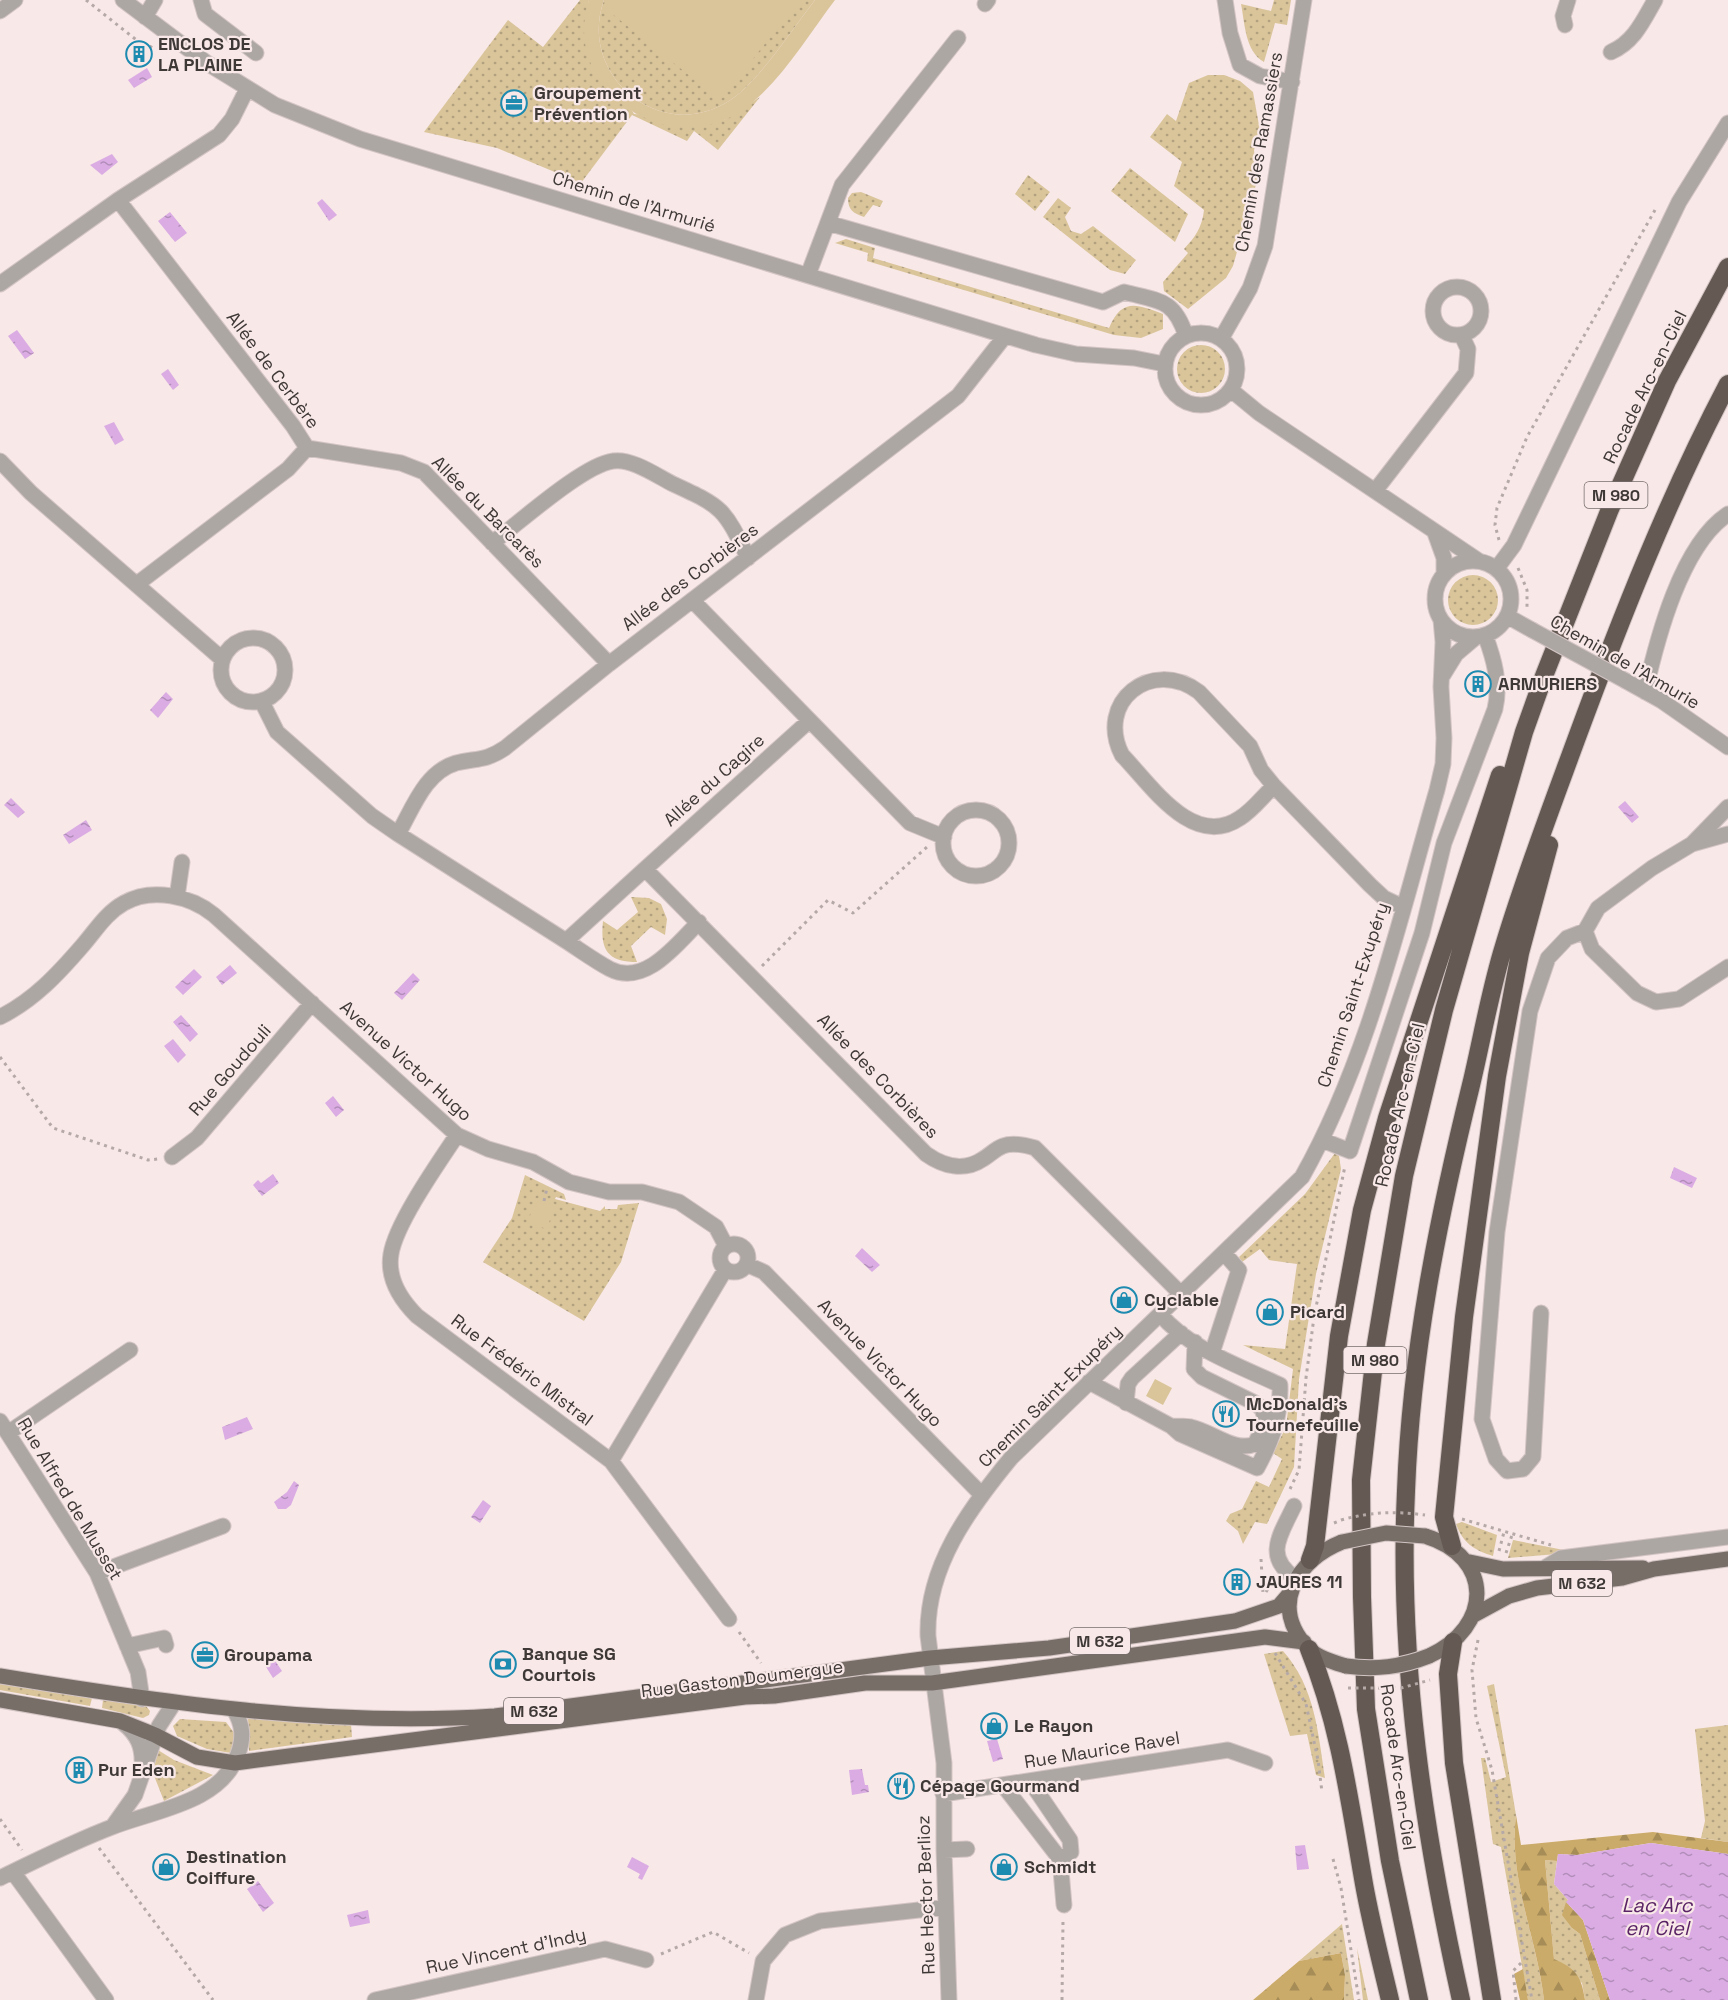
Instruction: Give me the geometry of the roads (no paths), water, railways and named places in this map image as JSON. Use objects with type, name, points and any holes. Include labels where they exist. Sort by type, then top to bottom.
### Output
[{"type":"highway","name":"Rocade Arc-en-Ciel","points":[[1419,2000],[1390,1861],[1366,1709],[1361,1480],[1376,1344],[1404,1176],[1444,1010],[1524,732],[1610,509],[1667,381],[1728,267]]},
{"type":"highway","name":"Rocade Arc-en-Ciel","points":[[1461,2000],[1437,1893],[1411,1704],[1406,1593],[1406,1492],[1417,1359],[1441,1207],[1503,948],[1546,822],[1622,615],[1693,450],[1728,384]]},
{"type":"highway","points":[[1310,1560],[1327,1452],[1339,1336],[1362,1210],[1390,1107],[1507,754],[1524,732]]},
{"type":"highway","points":[[1452,1546],[1444,1517],[1467,1294],[1497,1076],[1520,954],[1549,848],[1546,822]]},
{"type":"highway","points":[[1453,1642],[1448,1674],[1454,1763],[1492,2000]]},
{"type":"highway","points":[[1307,1646],[1324,1687],[1338,1736],[1365,1888],[1390,2000]]},
{"type":"main road","points":[[1386,1533],[1425,1536],[1452,1546],[1465,1561],[1476,1585],[1474,1615],[1453,1642],[1429,1656],[1371,1669],[1346,1666],[1327,1660],[1307,1646],[1293,1619],[1293,1585],[1310,1560],[1324,1549],[1342,1542],[1386,1533]]},
{"type":"main road","name":"M 632","points":[[1474,1615],[1509,1596],[1538,1588],[1622,1578],[1654,1569],[1728,1559]]},
{"type":"main road","name":"M 632","points":[[1465,1561],[1503,1569],[1546,1566],[1654,1569]]},
{"type":"main road","name":"M 632","points":[[930,1658],[1049,1648],[1235,1621],[1279,1606],[1293,1585]]},
{"type":"main road","name":"M 632","points":[[932,1683],[1265,1637],[1307,1646]]},
{"type":"main road","name":"Rue Gaston Doumergue","points":[[174,1703],[234,1710],[446,1719],[495,1716],[930,1658]]},
{"type":"main road","name":"M 632","points":[[0,1676],[174,1703]]},
{"type":"main road","name":"Rue Gaston Doumergue","points":[[235,1763],[865,1683],[932,1683]]},
{"type":"main road","name":"M 632","points":[[0,1700],[120,1721],[155,1735],[197,1757],[235,1763]]},
{"type":"street","points":[[0,11],[15,0]]},
{"type":"street","name":"Chemin de l'Armurié","points":[[123,0],[162,30],[275,105],[360,139],[1005,336],[1076,354],[1134,358],[1164,364]]},
{"type":"street","points":[[145,16],[155,0]]},
{"type":"street","points":[[201,0],[205,14],[256,52]]},
{"type":"street","points":[[1225,0],[1230,33],[1240,65],[1260,76],[1292,82]]},
{"type":"street","name":"Chemin des Ramassiers","points":[[1221,339],[1250,288],[1265,246],[1304,0]]},
{"type":"street","points":[[1564,26],[1563,16],[1568,0]]},
{"type":"street","points":[[1611,52],[1624,46],[1635,34],[1655,0]]},
{"type":"street","points":[[808,275],[842,184],[958,38]]},
{"type":"street","points":[[0,284],[118,200],[219,135],[232,119],[248,89]]},
{"type":"street","points":[[1497,568],[1514,545],[1679,202],[1728,123]]},
{"type":"street","name":"Allée de Cerbère","points":[[118,200],[294,426],[307,448],[288,469],[137,584]]},
{"type":"street","points":[[828,223],[1103,302],[1124,292],[1165,303],[1180,315],[1186,336]]},
{"type":"street","points":[[1204,333],[1221,339],[1232,349],[1237,363],[1237,377],[1231,390],[1212,405],[1188,403],[1177,397],[1169,388],[1165,376],[1164,364],[1172,347],[1186,336],[1204,333]]},
{"type":"street","name":"Allée des Corbières","points":[[398,834],[433,775],[457,763],[489,758],[496,754],[609,664],[958,396],[1005,336]]},
{"type":"street","points":[[1375,490],[1466,373],[1468,349],[1462,336]]},
{"type":"street","points":[[1231,390],[1259,413],[1419,519],[1434,532],[1479,561],[1497,568],[1506,578],[1511,590],[1512,604],[1508,616],[1502,625],[1481,636],[1456,654],[1443,675]]},
{"type":"street","name":"Allée du Barcarès","points":[[307,448],[401,463],[418,468],[609,664]]},
{"type":"street","points":[[492,543],[592,468],[615,460],[635,465],[714,503],[729,518],[748,558]]},
{"type":"street","points":[[0,461],[31,493],[222,659]]},
{"type":"street","points":[[1645,692],[1665,617],[1698,542],[1728,514]]},
{"type":"street","points":[[1434,532],[1444,558],[1444,574]]},
{"type":"street","points":[[1479,561],[1460,562],[1444,574],[1435,591],[1435,602],[1441,620],[1456,633],[1481,636]]},
{"type":"street","points":[[692,600],[910,823],[944,837]]},
{"type":"street","name":"Chemin de l'Armurie","points":[[1508,616],[1645,692],[1726,748]]},
{"type":"street","name":"Chemin Saint-Exupéry","points":[[932,1683],[928,1616],[933,1586],[945,1557],[981,1494],[1011,1458],[1302,1177],[1322,1140],[1361,1045],[1443,764],[1441,620]]},
{"type":"street","points":[[1322,1140],[1350,1151],[1422,933],[1444,843],[1495,709],[1499,692],[1481,636]]},
{"type":"street","points":[[247,638],[264,639],[278,648],[285,663],[285,679],[276,694],[262,702],[250,703],[229,692],[220,670],[222,659],[232,645],[247,638]]},
{"type":"street","points":[[1274,786],[1242,817],[1232,823],[1206,826],[1183,818],[1122,755],[1118,747],[1116,717],[1125,697],[1142,684],[1153,680],[1165,679],[1189,685],[1244,738],[1267,779],[1274,786],[1384,898],[1402,906]]},
{"type":"street","points":[[262,702],[277,732],[372,816],[611,970],[624,973],[638,972],[651,966],[699,922]]},
{"type":"street","name":"Allée du Cagire","points":[[645,869],[809,721]]},
{"type":"street","points":[[1541,1313],[1533,1457],[1523,1468],[1507,1471],[1496,1460],[1482,1419],[1497,1232],[1530,1011],[1548,958],[1566,938],[1585,931],[1599,908],[1652,868],[1692,844],[1728,807]]},
{"type":"street","points":[[968,811],[987,812],[1002,823],[1007,831],[1008,850],[999,866],[992,872],[983,875],[965,874],[950,863],[943,846],[944,837],[947,828],[960,815],[968,811]]},
{"type":"street","points":[[1692,844],[1728,834]]},
{"type":"street","points":[[177,897],[182,862]]},
{"type":"street","points":[[566,941],[645,869]]},
{"type":"street","name":"Allée des Corbières","points":[[645,869],[753,975],[926,1154],[945,1165],[966,1166],[976,1164],[1003,1146],[1012,1144],[1035,1148],[1181,1294]]},
{"type":"street","name":"Avenue Victor Hugo","points":[[0,1017],[23,1005],[38,993],[60,971],[106,916],[125,902],[153,895],[177,897],[205,907],[458,1135],[488,1149],[533,1162],[569,1182],[609,1192],[642,1192],[679,1202],[717,1227],[726,1246]]},
{"type":"street","points":[[1585,931],[1592,949],[1637,993],[1656,1002],[1679,999],[1728,967]]},
{"type":"street","name":"Rue Goudouli","points":[[172,1157],[197,1138],[312,1004]]},
{"type":"street","name":"Rue Frédéric Mistral","points":[[458,1135],[402,1225],[391,1254],[393,1280],[402,1301],[417,1316],[611,1461],[729,1618]]},
{"type":"street","points":[[741,1245],[749,1255],[747,1265],[738,1272],[725,1270],[720,1261],[720,1254],[726,1246],[741,1245]]},
{"type":"street","points":[[1212,1353],[1239,1270],[1224,1252]]},
{"type":"street","name":"Avenue Victor Hugo","points":[[747,1265],[764,1272],[981,1494]]},
{"type":"street","points":[[611,1461],[725,1270]]},
{"type":"street","points":[[1089,1382],[1171,1426],[1180,1434],[1257,1468],[1270,1446],[1281,1408],[1280,1385],[1212,1353],[1169,1325],[1160,1314]]},
{"type":"street","points":[[1126,1403],[1128,1384],[1132,1378],[1181,1332]]},
{"type":"street","points":[[1171,1426],[1190,1427],[1240,1447],[1249,1447],[1256,1444],[1266,1421],[1262,1409],[1255,1403],[1202,1377],[1194,1369],[1195,1342]]},
{"type":"street","points":[[4,1427],[130,1350]]},
{"type":"street","name":"Rue Alfred de Musset","points":[[4,1427],[97,1574],[138,1672],[142,1699]]},
{"type":"street","points":[[1293,1585],[1281,1568],[1276,1554],[1277,1543],[1294,1506]]},
{"type":"street","points":[[97,1574],[223,1526]]},
{"type":"street","points":[[1546,1566],[1561,1558],[1728,1537]]},
{"type":"street","points":[[127,1646],[164,1638],[166,1645]]},
{"type":"street","name":"Rue Hector Berlioz","points":[[932,1683],[944,1763],[944,1850],[949,2000]]},
{"type":"street","points":[[113,1826],[135,1795],[155,1735],[174,1703]]},
{"type":"street","points":[[106,2000],[6,1875],[113,1826],[151,1816],[195,1797],[219,1782],[235,1763],[241,1745],[242,1729],[234,1710]]},
{"type":"street","points":[[120,1721],[134,1732],[139,1740],[142,1779]]},
{"type":"street","name":"Rue Maurice Ravel","points":[[943,1794],[1228,1750],[1265,1763]]},
{"type":"street","points":[[1030,1781],[1070,1840],[1071,1852],[1060,1859]]},
{"type":"street","points":[[1003,1785],[1060,1859],[1064,1905]]},
{"type":"street","points":[[944,1850],[967,1849]]},
{"type":"street","points":[[756,2000],[763,1961],[785,1935],[820,1921],[946,1907]]},
{"type":"street","name":"Rue Vincent d'Indy","points":[[375,2000],[605,1949],[646,1960]]},
{"type":"water","points":[[147,68],[152,77],[134,88],[128,80]]},
{"type":"water","points":[[112,154],[118,162],[102,175],[90,165]]},
{"type":"water","points":[[322,199],[337,215],[329,221],[317,203]]},
{"type":"water","points":[[170,212],[187,233],[175,242],[158,221]]},
{"type":"water","points":[[17,330],[34,353],[25,359],[8,336]]},
{"type":"water","points":[[168,369],[179,385],[173,390],[161,374]]},
{"type":"water","points":[[114,422],[124,440],[115,445],[104,426]]},
{"type":"water","points":[[166,692],[173,699],[158,718],[150,710]]},
{"type":"water","points":[[11,798],[25,812],[18,818],[4,805]]},
{"type":"water","points":[[1625,801],[1639,817],[1632,823],[1618,807]]},
{"type":"water","points":[[86,820],[92,830],[69,844],[63,835]]},
{"type":"water","points":[[230,965],[237,973],[222,985],[216,977]]},
{"type":"water","points":[[194,969],[202,977],[183,995],[175,987]]},
{"type":"water","points":[[413,973],[420,980],[402,1000],[394,993]]},
{"type":"water","points":[[181,1015],[198,1034],[190,1042],[173,1022]]},
{"type":"water","points":[[173,1039],[186,1055],[178,1063],[164,1046]]},
{"type":"water","points":[[333,1096],[344,1110],[336,1117],[325,1103]]},
{"type":"water","points":[[1674,1167],[1697,1178],[1692,1188],[1670,1178]]},
{"type":"water","points":[[273,1174],[279,1183],[262,1196],[253,1185],[258,1180],[261,1183]]},
{"type":"water","points":[[862,1248],[880,1265],[872,1272],[855,1256]]},
{"type":"water","points":[[247,1417],[253,1429],[225,1440],[222,1427]]},
{"type":"water","points":[[294,1481],[299,1485],[291,1505],[286,1509],[278,1509],[274,1502],[287,1492]]},
{"type":"water","points":[[483,1500],[491,1506],[480,1523],[471,1517]]},
{"type":"water","points":[[263,1653],[270,1653],[282,1671],[273,1678],[261,1659]]},
{"type":"water","points":[[997,1739],[1003,1759],[993,1762],[987,1741]]},
{"type":"water","points":[[862,1769],[869,1792],[852,1795],[849,1770]]},
{"type":"water","name":"Lac Arc en Ciel","points":[[1651,1843],[1728,1854],[1728,2000],[1610,2000],[1583,1920],[1566,1902],[1568,1900],[1554,1884],[1558,1854],[1577,1855]]},
{"type":"water","points":[[1305,1845],[1309,1869],[1297,1870],[1295,1846]]},
{"type":"water","points":[[632,1857],[649,1866],[642,1880],[638,1878],[640,1874],[627,1867]]},
{"type":"water","points":[[258,1881],[274,1903],[263,1912],[247,1889]]},
{"type":"water","points":[[368,1910],[370,1923],[350,1927],[347,1915]]},
{"type":"place","name":"ENCLOS DE LA PLAINE","points":[[139,54]]},
{"type":"place","name":"Groupement Prévention","points":[[514,103]]},
{"type":"place","name":"ARMURIERS","points":[[1478,684]]},
{"type":"place","name":"Cyclable","points":[[1124,1300]]},
{"type":"place","name":"Picard","points":[[1270,1312]]},
{"type":"place","name":"McDonald's Tournefeuille","points":[[1226,1414]]},
{"type":"place","name":"JAURES 11","points":[[1237,1582]]},
{"type":"place","name":"Groupama","points":[[205,1655]]},
{"type":"place","name":"Banque SG Courtois","points":[[503,1664]]},
{"type":"place","name":"Le Rayon","points":[[994,1726]]},
{"type":"place","name":"Pur Eden","points":[[79,1770]]},
{"type":"place","name":"Cépage Gourmand","points":[[901,1786]]},
{"type":"place","name":"Destination Coiffure","points":[[166,1867]]},
{"type":"place","name":"Schmidt","points":[[1004,1867]]}]
